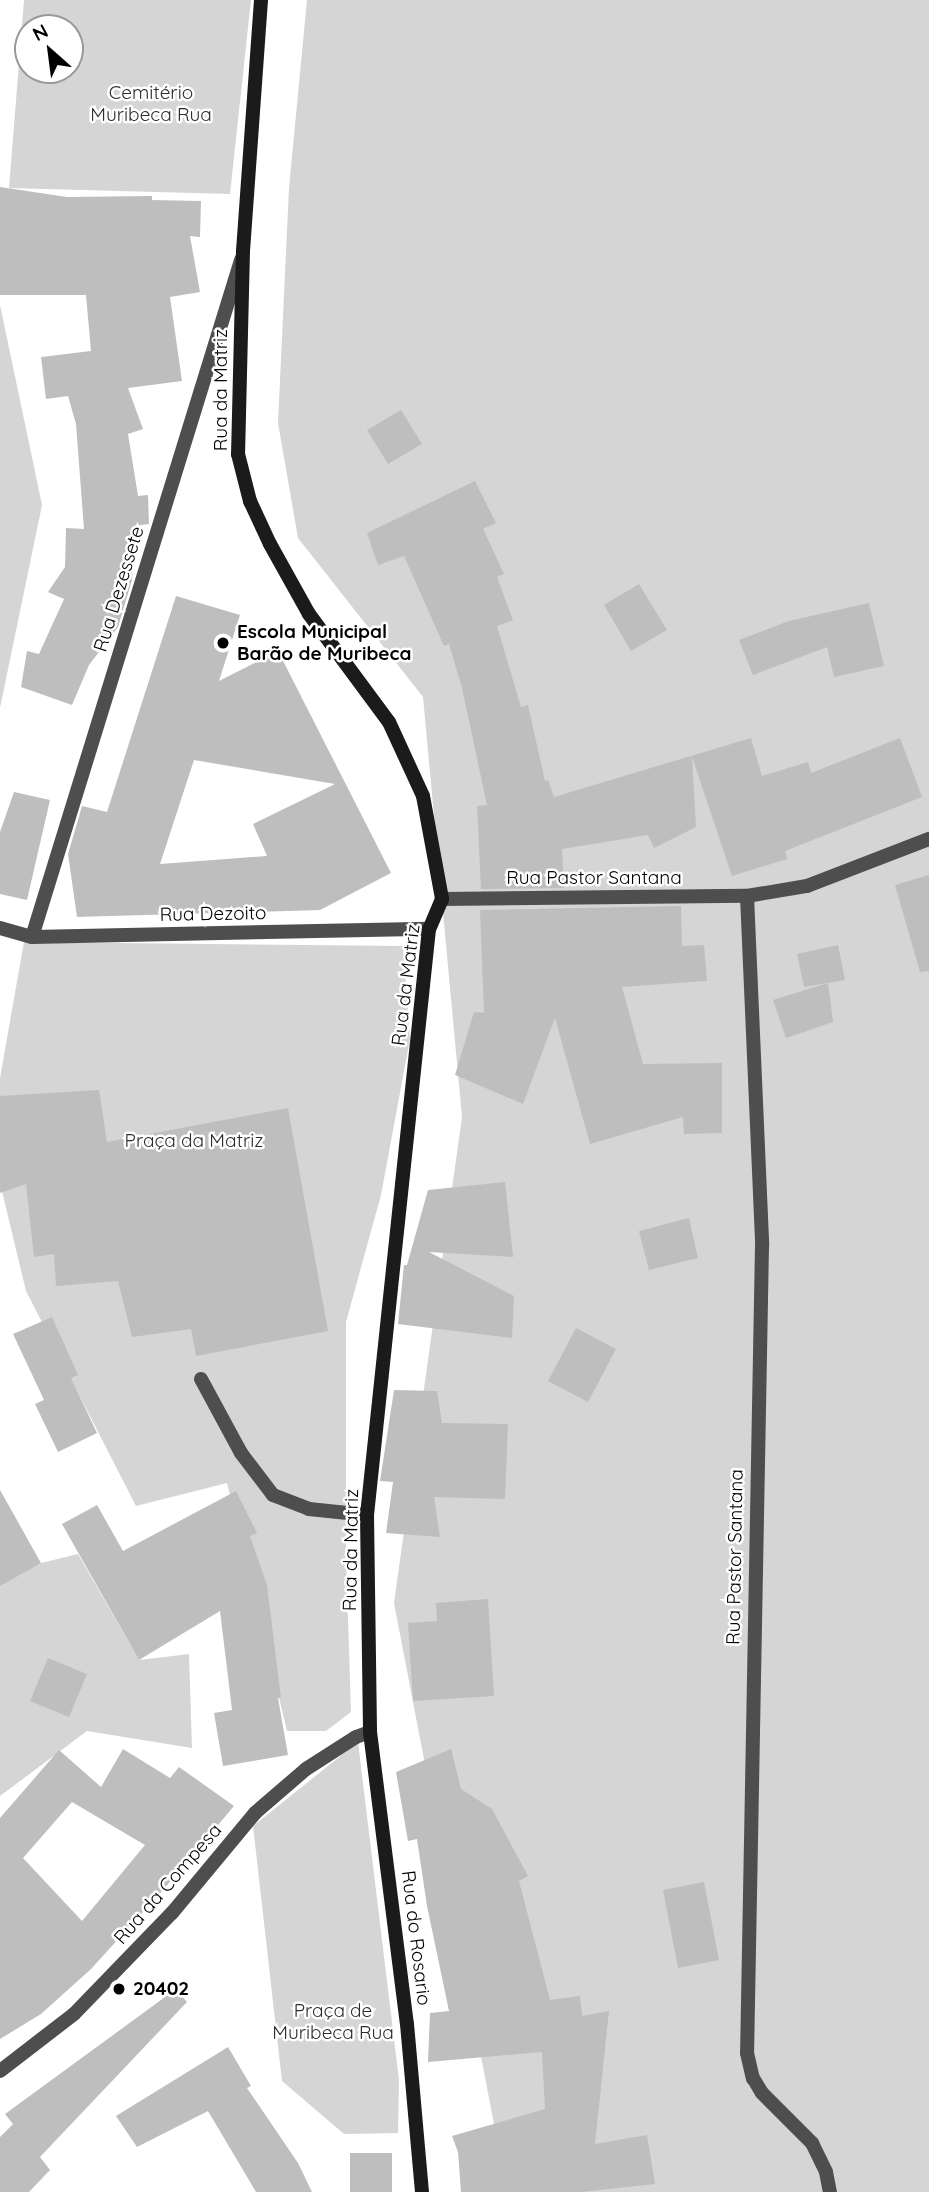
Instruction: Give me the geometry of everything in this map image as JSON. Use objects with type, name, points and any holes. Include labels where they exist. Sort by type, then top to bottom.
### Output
[{"type":"street","name":"Rua da Matriz","points":[[261,0],[243,251],[237,454],[250,501],[309,614],[389,722],[423,796],[442,899],[429,929],[367,1515],[370,1732]]},
{"type":"street","name":"Rua Dezessete","points":[[32,937],[243,251]]},
{"type":"street","name":"Rua Pastor Santana","points":[[442,899],[747,896],[807,886],[929,838]]},
{"type":"street","name":"Rua Pastor Santana","points":[[747,896],[762,1246],[747,2053],[753,2078],[762,2093],[812,2143],[826,2172],[830,2192]]},
{"type":"street","name":"Rua Dezoito","points":[[0,929],[32,937],[429,929]]},
{"type":"street","points":[[201,1380],[241,1453],[273,1495],[309,1509],[367,1515]]},
{"type":"street","name":"Rua da Compesa","points":[[0,2071],[74,2014],[172,1913],[255,1813],[306,1769],[370,1732]]},
{"type":"street","name":"Rua do Rosario","points":[[370,1732],[407,2024],[422,2192]]},
{"type":"green space","name":"Cemitério Muribeca Rua","points":[[24,0],[251,0],[230,194],[9,188],[17,84],[84,84],[84,14],[23,14]]},
{"type":"green space","points":[[307,0],[929,0],[929,2192],[507,2192],[394,1603],[462,1117],[423,697],[298,538],[278,423],[289,188]]},
{"type":"green space","points":[[0,305],[42,505],[0,708]]},
{"type":"green space","name":"Praça da Matriz","points":[[24,942],[403,946],[410,1039],[381,1195],[346,1322],[346,1557],[351,1712],[326,1731],[287,1731],[227,1483],[136,1506],[26,1291],[0,1183],[0,1078]]},
{"type":"green space","points":[[78,1554],[139,1660],[189,1654],[192,1748],[87,1731],[0,1796],[0,1584],[41,1563]]},
{"type":"green space","name":"Praça de Muribeca Rua","points":[[358,1742],[399,2080],[398,2133],[344,2134],[282,2081],[253,1826]]},
{"type":"building","points":[[0,187],[67,197],[152,196],[152,200],[201,201],[200,237],[190,236],[200,292],[170,297],[182,381],[128,388],[143,429],[128,434],[138,496],[148,495],[149,524],[134,526],[132,580],[118,627],[89,665],[72,705],[21,687],[27,651],[39,654],[64,599],[48,592],[65,567],[66,528],[84,529],[76,424],[68,396],[46,399],[41,357],[91,351],[86,295],[0,295]]},
{"type":"building","points":[[401,410],[422,444],[388,464],[367,430]]},
{"type":"building","points":[[475,481],[496,523],[483,529],[504,574],[497,577],[513,620],[497,626],[521,707],[528,705],[545,781],[548,780],[554,797],[751,738],[762,776],[808,762],[811,773],[900,738],[922,797],[785,851],[787,859],[732,876],[692,757],[696,827],[654,848],[648,835],[562,849],[564,888],[481,889],[477,806],[487,805],[462,688],[449,644],[444,646],[404,556],[378,565],[367,533]]},
{"type":"building","points":[[639,584],[667,630],[631,651],[604,605]]},
{"type":"building","points":[[176,596],[240,615],[219,681],[278,651],[391,873],[320,910],[77,917],[68,854],[82,806],[107,812]],"holes":[[[194,760],[335,784],[253,824],[267,856],[160,864]]]},
{"type":"building","points":[[869,603],[884,666],[834,677],[827,647],[753,675],[739,640],[789,621]]},
{"type":"building","points":[[14,792],[50,800],[27,900],[0,894],[0,832]]},
{"type":"building","points":[[929,875],[929,971],[920,972],[895,885]]},
{"type":"building","points":[[681,906],[682,946],[704,945],[707,981],[622,987],[643,1064],[722,1063],[722,1133],[684,1134],[683,1117],[590,1144],[555,1018],[523,1104],[455,1075],[474,1012],[484,1013],[480,910]]},
{"type":"building","points":[[838,945],[845,980],[804,987],[797,954]]},
{"type":"building","points":[[828,983],[833,1022],[786,1038],[773,1000]]},
{"type":"building","points":[[99,1090],[107,1142],[288,1108],[328,1331],[196,1356],[191,1329],[132,1337],[118,1281],[56,1286],[54,1254],[34,1257],[26,1184],[0,1193],[0,1096]]},
{"type":"building","points":[[505,1182],[513,1257],[429,1252],[514,1296],[512,1338],[398,1324],[404,1265],[407,1265],[428,1190]]},
{"type":"building","points":[[689,1218],[698,1258],[649,1270],[639,1231]]},
{"type":"building","points":[[52,1317],[78,1375],[71,1378],[97,1433],[58,1452],[35,1404],[44,1400],[13,1334]]},
{"type":"building","points":[[576,1328],[616,1349],[588,1402],[548,1381]]},
{"type":"building","points":[[394,1390],[437,1391],[442,1423],[508,1424],[505,1499],[434,1497],[440,1537],[386,1533],[393,1482],[380,1481]]},
{"type":"building","points":[[0,1490],[41,1563],[0,1586]]},
{"type":"building","points":[[236,1491],[257,1533],[250,1536],[267,1585],[281,1698],[278,1698],[288,1755],[223,1766],[214,1713],[232,1710],[220,1611],[139,1660],[62,1524],[97,1505],[123,1551]]},
{"type":"building","points":[[488,1599],[494,1696],[413,1701],[408,1623],[437,1621],[436,1603]]},
{"type":"building","points":[[48,1658],[87,1674],[69,1717],[30,1701]]},
{"type":"building","points":[[123,1749],[170,1778],[179,1767],[234,1806],[91,1969],[41,2014],[0,2039],[0,1818],[59,1750],[101,1787]],"holes":[[[72,1802],[145,1845],[82,1921],[23,1858]]]},
{"type":"building","points":[[451,1749],[461,1789],[492,1809],[528,1876],[519,1881],[550,2000],[580,1996],[582,2016],[609,2011],[595,2144],[647,2135],[655,2184],[581,2192],[461,2192],[458,2152],[452,2136],[545,2109],[542,2052],[428,2062],[430,2013],[449,2011],[427,1906],[417,1839],[408,1841],[396,1772]]},
{"type":"building","points":[[704,1882],[719,1960],[678,1968],[663,1890]]},
{"type":"building","points":[[176,1989],[187,2002],[40,2157],[50,2170],[29,2192],[0,2192],[0,2137],[13,2124],[5,2114]]},
{"type":"building","points":[[228,2047],[251,2086],[247,2088],[298,2163],[312,2192],[256,2192],[208,2111],[137,2147],[116,2116]]},
{"type":"building","points":[[350,2153],[392,2153],[392,2192],[350,2192]]},
{"type":"place","name":"Escola Municipal Barão de Muribeca","points":[[223,643]]},
{"type":"place","name":"20402","points":[[119,1989]]}]
